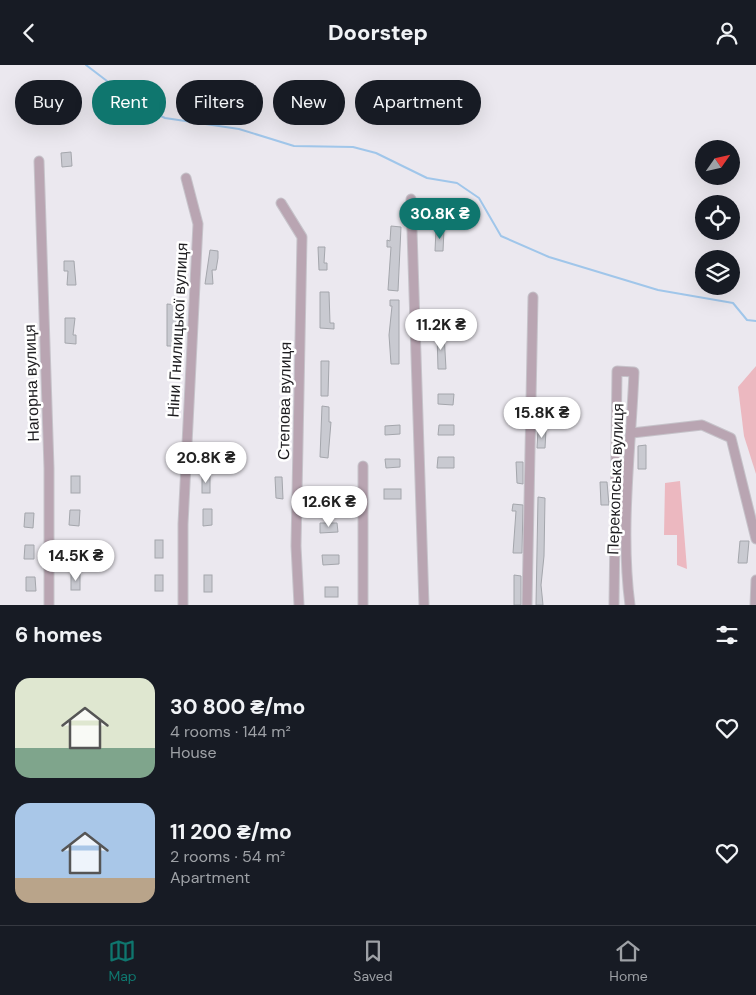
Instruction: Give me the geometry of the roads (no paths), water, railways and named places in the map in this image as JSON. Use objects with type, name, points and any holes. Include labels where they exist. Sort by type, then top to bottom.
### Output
[{"type":"street","name":"Нагорна вулиця","points":[[39,161],[49,468],[49,605]]},
{"type":"street","name":"Ніни Гнилицької вулиця","points":[[183,605],[182,523],[198,223],[186,178]]},
{"type":"street","points":[[411,199],[424,605]]},
{"type":"street","name":"Степова вулиця","points":[[281,203],[302,237],[296,546],[299,605]]},
{"type":"street","points":[[527,605],[533,297]]},
{"type":"street","name":"Перекопська вулиця","points":[[615,511],[617,371],[634,372],[628,511],[627,582],[630,605]]},
{"type":"street","points":[[632,433],[702,425],[731,438],[754,517],[756,539]]},
{"type":"street","points":[[363,466],[363,605]]},
{"type":"street","points":[[614,605],[615,511],[628,511]]},
{"type":"street","points":[[755,605],[756,580]]},
{"type":"waterway","points":[[86,65],[146,109],[165,118],[239,129],[294,146],[353,147],[376,153],[427,178],[457,183],[479,198],[501,236],[549,257],[658,290],[733,303],[747,320],[756,321]]}]
